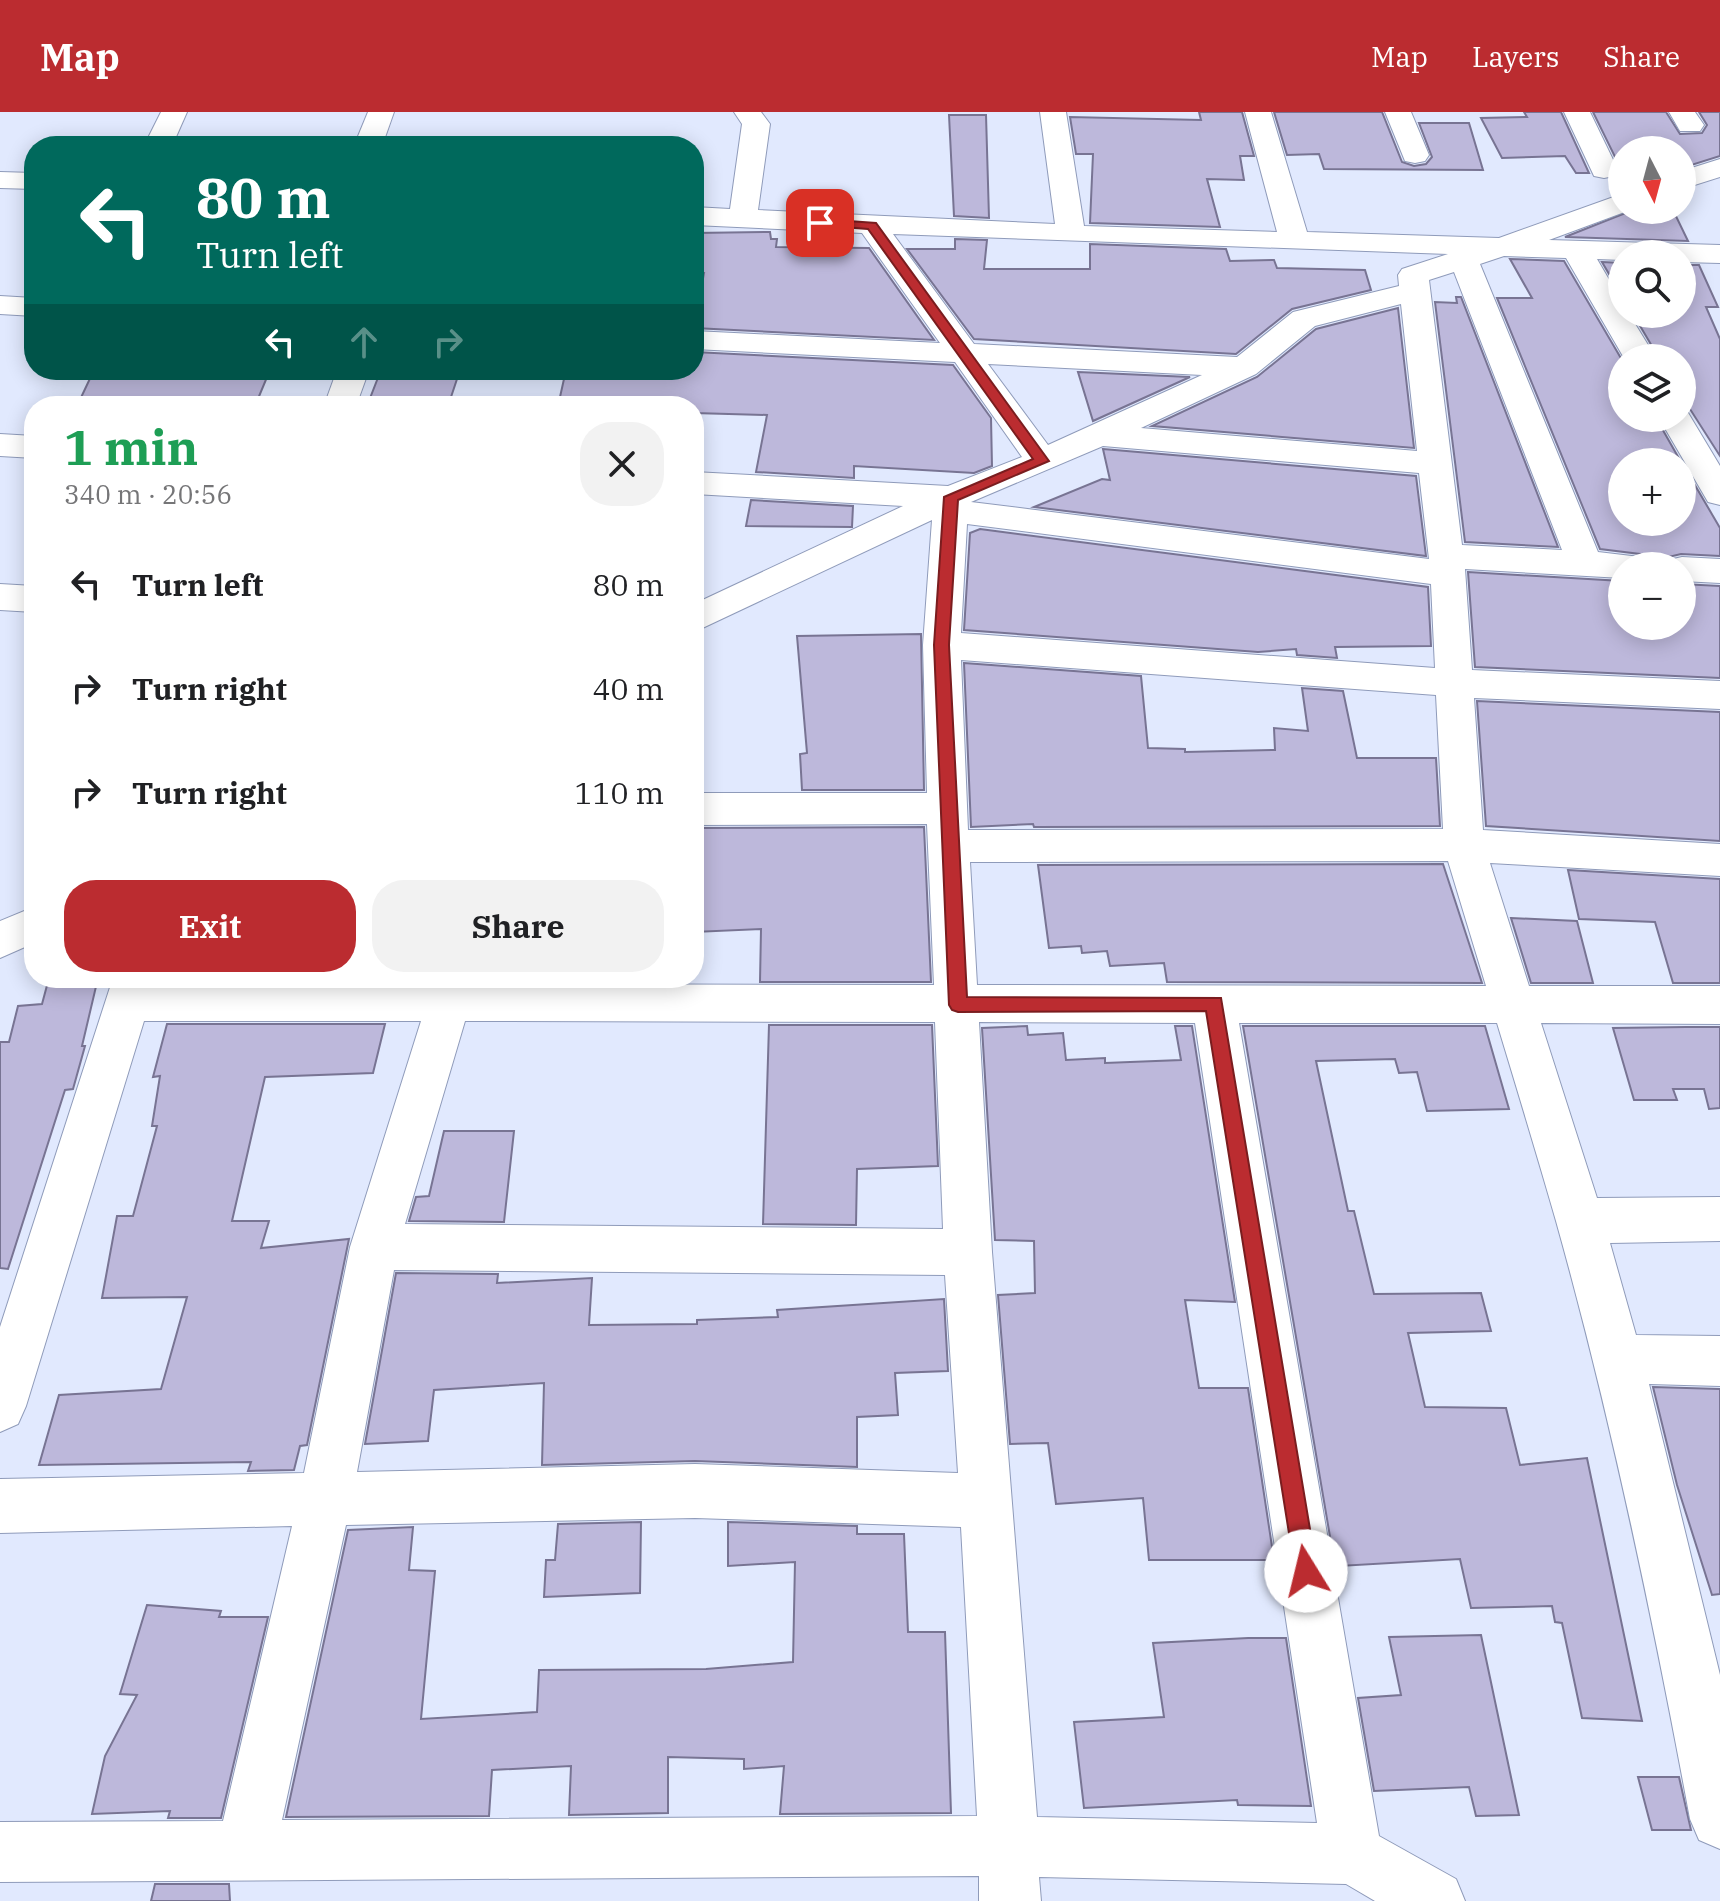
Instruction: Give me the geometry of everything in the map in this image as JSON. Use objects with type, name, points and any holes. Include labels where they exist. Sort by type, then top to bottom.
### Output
[{"type":"street","points":[[163,136],[174,112]]},
{"type":"street","points":[[372,136],[381,112]]},
{"type":"street","points":[[743,218],[756,124],[747,112]]},
{"type":"street","points":[[1053,112],[1071,234]]},
{"type":"street","points":[[1258,112],[1295,242]]},
{"type":"street","points":[[1398,112],[1415,155]]},
{"type":"street","points":[[1577,112],[1604,170]]},
{"type":"street","points":[[1696,176],[1720,167]]},
{"type":"street","points":[[0,180],[24,181]]},
{"type":"street","points":[[1608,208],[1482,254],[1413,275],[1447,565],[1464,845],[1580,1221],[1617,1359],[1690,1667],[1720,1819]]},
{"type":"street","points":[[704,216],[1295,242],[1482,254],[1577,251],[1720,254]]},
{"type":"street","points":[[872,226],[1042,461]]},
{"type":"street","points":[[1577,251],[1632,344]]},
{"type":"street","points":[[1482,254],[1585,564]]},
{"type":"street","points":[[704,615],[1245,367],[1304,319],[1415,291]]},
{"type":"street","points":[[0,305],[24,306]]},
{"type":"street","points":[[704,340],[1245,367]]},
{"type":"street","points":[[1683,432],[1720,494]]},
{"type":"street","points":[[1097,435],[1436,464]]},
{"type":"street","points":[[0,445],[24,446]]},
{"type":"street","points":[[704,484],[951,504],[1447,565],[1608,565]]},
{"type":"street","points":[[951,504],[942,645],[949,827],[968,1252],[1010,1873]]},
{"type":"street","points":[[1696,570],[1720,571]]},
{"type":"street","points":[[0,597],[24,598]]},
{"type":"street","points":[[942,645],[1456,683],[1720,695]]},
{"type":"street","points":[[704,810],[949,827],[1464,845],[1720,860]]},
{"type":"street","points":[[0,940],[24,929]]},
{"type":"street","points":[[1,1396],[131,990],[451,990],[958,1005],[1720,1005]]},
{"type":"street","points":[[246,1850],[325,1499],[374,1247],[451,990]]},
{"type":"street","points":[[1214,1003],[1352,1854]]},
{"type":"street","points":[[1580,1221],[1720,1219]]},
{"type":"street","points":[[374,1247],[968,1252]]},
{"type":"street","points":[[1617,1359],[1720,1361]]},
{"type":"street","points":[[0,1506],[695,1491],[984,1501]]},
{"type":"street","points":[[0,1852],[246,1850],[1010,1873],[1352,1854],[1434,1901]]},
{"type":"building","points":[[1199,112],[1242,112],[1254,156],[1240,156],[1244,180],[1207,179],[1220,227],[1090,223],[1093,154],[1076,154],[1070,117],[1201,120]]},
{"type":"building","points":[[1274,112],[1382,112],[1402,162],[1414,166],[1426,164],[1432,157],[1419,123],[1469,123],[1483,170],[1324,169],[1319,154],[1287,155]]},
{"type":"building","points":[[1524,112],[1561,112],[1589,173],[1576,173],[1565,156],[1502,158],[1481,118],[1527,117]]},
{"type":"building","points":[[1593,112],[1666,112],[1680,134],[1702,133],[1707,125],[1699,112],[1720,112],[1720,156],[1696,164],[1696,136],[1608,136],[1608,143]]},
{"type":"building","points":[[949,115],[986,115],[989,218],[954,216]]},
{"type":"building","points":[[1608,220],[1608,224],[1680,224],[1688,240],[1657,240],[1565,237]]},
{"type":"building","points":[[770,232],[771,239],[777,239],[776,247],[869,248],[934,340],[704,328],[704,233]]},
{"type":"building","points":[[955,239],[987,240],[984,269],[1090,269],[1090,244],[1226,249],[1230,261],[1274,260],[1277,268],[1365,270],[1371,290],[1292,309],[1236,354],[974,339],[907,249],[955,249]]},
{"type":"building","points":[[1510,259],[1564,261],[1613,344],[1608,344],[1608,432],[1664,432],[1673,448],[1608,448],[1608,536],[1696,536],[1696,487],[1720,528],[1720,556],[1696,555],[1696,552],[1600,549],[1497,298],[1532,298]]},
{"type":"building","points":[[1696,265],[1699,265],[1718,307],[1706,307],[1720,339],[1720,456],[1696,418],[1696,344],[1651,344],[1641,328],[1696,328]]},
{"type":"building","points":[[1456,297],[1461,297],[1558,547],[1465,542],[1435,302],[1457,303]]},
{"type":"building","points":[[1398,308],[1414,448],[1152,426],[1257,377],[1316,329]]},
{"type":"building","points":[[704,353],[953,365],[991,418],[992,466],[974,473],[854,466],[854,478],[756,472],[767,415],[704,413],[704,396],[560,396],[564,380],[704,380]]},
{"type":"building","points":[[1078,372],[1190,377],[1093,421]]},
{"type":"building","points":[[89,380],[266,380],[259,396],[82,396]]},
{"type":"building","points":[[377,380],[457,380],[451,396],[371,396]]},
{"type":"building","points":[[1103,449],[1416,476],[1426,556],[1034,507],[1102,479],[1110,480]]},
{"type":"building","points":[[751,500],[853,506],[852,527],[746,526]]},
{"type":"building","points":[[980,529],[1428,587],[1431,646],[1335,647],[1337,658],[1297,655],[1296,649],[1258,652],[964,630],[970,533]]},
{"type":"building","points":[[1468,572],[1608,580],[1608,640],[1696,640],[1696,585],[1720,586],[1720,678],[1475,667]]},
{"type":"building","points":[[921,634],[924,790],[802,790],[800,754],[807,753],[797,636]]},
{"type":"building","points":[[964,663],[1141,676],[1148,748],[1185,749],[1185,752],[1275,750],[1274,728],[1308,731],[1302,688],[1343,691],[1357,758],[1436,758],[1440,826],[1034,827],[1033,824],[971,827]]},
{"type":"building","points":[[1477,701],[1720,712],[1720,841],[1486,826]]},
{"type":"building","points":[[924,827],[931,982],[760,982],[761,929],[704,932],[704,828]]},
{"type":"building","points":[[1443,864],[1482,983],[1167,982],[1164,963],[1110,966],[1107,951],[1082,953],[1081,946],[1049,948],[1038,865]]},
{"type":"building","points":[[1568,870],[1720,879],[1720,983],[1673,983],[1655,922],[1579,919]]},
{"type":"building","points":[[1511,918],[1577,921],[1593,983],[1531,983]]},
{"type":"building","points":[[46,988],[96,988],[73,1089],[65,1090],[8,1269],[0,1268],[0,1042],[9,1042],[18,1006],[42,1004]]},
{"type":"building","points":[[167,1024],[385,1024],[373,1073],[265,1077],[232,1221],[269,1221],[261,1248],[349,1239],[307,1445],[300,1446],[294,1470],[248,1471],[251,1462],[39,1465],[59,1395],[161,1389],[187,1297],[102,1298],[117,1216],[133,1216],[157,1126],[152,1126],[160,1076],[153,1077]]},
{"type":"building","points":[[769,1025],[932,1025],[938,1166],[857,1169],[856,1225],[763,1224]]},
{"type":"building","points":[[1027,1026],[1028,1035],[1063,1033],[1066,1060],[1105,1058],[1105,1063],[1181,1060],[1175,1026],[1192,1026],[1235,1302],[1185,1300],[1199,1388],[1248,1388],[1274,1560],[1149,1560],[1143,1498],[1056,1504],[1048,1443],[1010,1444],[998,1295],[1035,1293],[1034,1241],[995,1240],[982,1028]]},
{"type":"building","points":[[1243,1026],[1485,1026],[1509,1109],[1427,1111],[1417,1072],[1399,1073],[1395,1059],[1316,1061],[1348,1211],[1354,1211],[1374,1294],[1481,1293],[1491,1331],[1408,1333],[1425,1407],[1506,1408],[1520,1465],[1587,1458],[1642,1721],[1582,1718],[1562,1623],[1555,1622],[1552,1606],[1471,1608],[1460,1559],[1339,1566],[1338,1560],[1334,1560]]},
{"type":"building","points":[[1720,1027],[1720,1108],[1709,1109],[1704,1089],[1673,1089],[1677,1100],[1634,1100],[1613,1028]]},
{"type":"building","points":[[444,1131],[514,1131],[504,1222],[409,1221],[416,1197],[429,1196]]},
{"type":"building","points":[[396,1273],[498,1274],[497,1283],[592,1278],[589,1325],[697,1324],[697,1320],[778,1317],[777,1310],[944,1299],[948,1371],[895,1373],[898,1415],[857,1417],[857,1467],[695,1461],[542,1465],[544,1383],[434,1390],[428,1441],[365,1444]]},
{"type":"building","points":[[1653,1387],[1720,1389],[1720,1594],[1712,1595],[1677,1485]]},
{"type":"building","points":[[641,1522],[640,1593],[544,1597],[546,1560],[555,1560],[558,1524]]},
{"type":"building","points":[[728,1522],[857,1526],[857,1534],[904,1534],[908,1632],[945,1632],[951,1813],[780,1814],[784,1766],[744,1769],[744,1759],[668,1757],[668,1813],[569,1815],[571,1766],[492,1770],[489,1816],[286,1817],[348,1530],[413,1527],[409,1570],[435,1571],[421,1719],[537,1712],[539,1670],[706,1669],[793,1662],[795,1562],[728,1566]]},
{"type":"building","points":[[147,1605],[221,1611],[219,1617],[268,1617],[221,1818],[168,1818],[170,1811],[92,1814],[105,1756],[137,1695],[120,1694]]},
{"type":"building","points":[[1481,1635],[1519,1815],[1476,1816],[1469,1787],[1374,1791],[1358,1698],[1401,1695],[1389,1637]]},
{"type":"building","points":[[1286,1638],[1311,1806],[1238,1805],[1237,1800],[1084,1808],[1074,1722],[1164,1717],[1153,1643]]},
{"type":"building","points":[[1638,1777],[1679,1777],[1691,1830],[1652,1830]]},
{"type":"building","points":[[155,1884],[229,1884],[230,1901],[151,1901]]},
{"type":"route","points":[[820,223],[872,226],[1042,461],[951,497],[942,645],[958,1005],[1214,1003],[1306,1571]]}]
